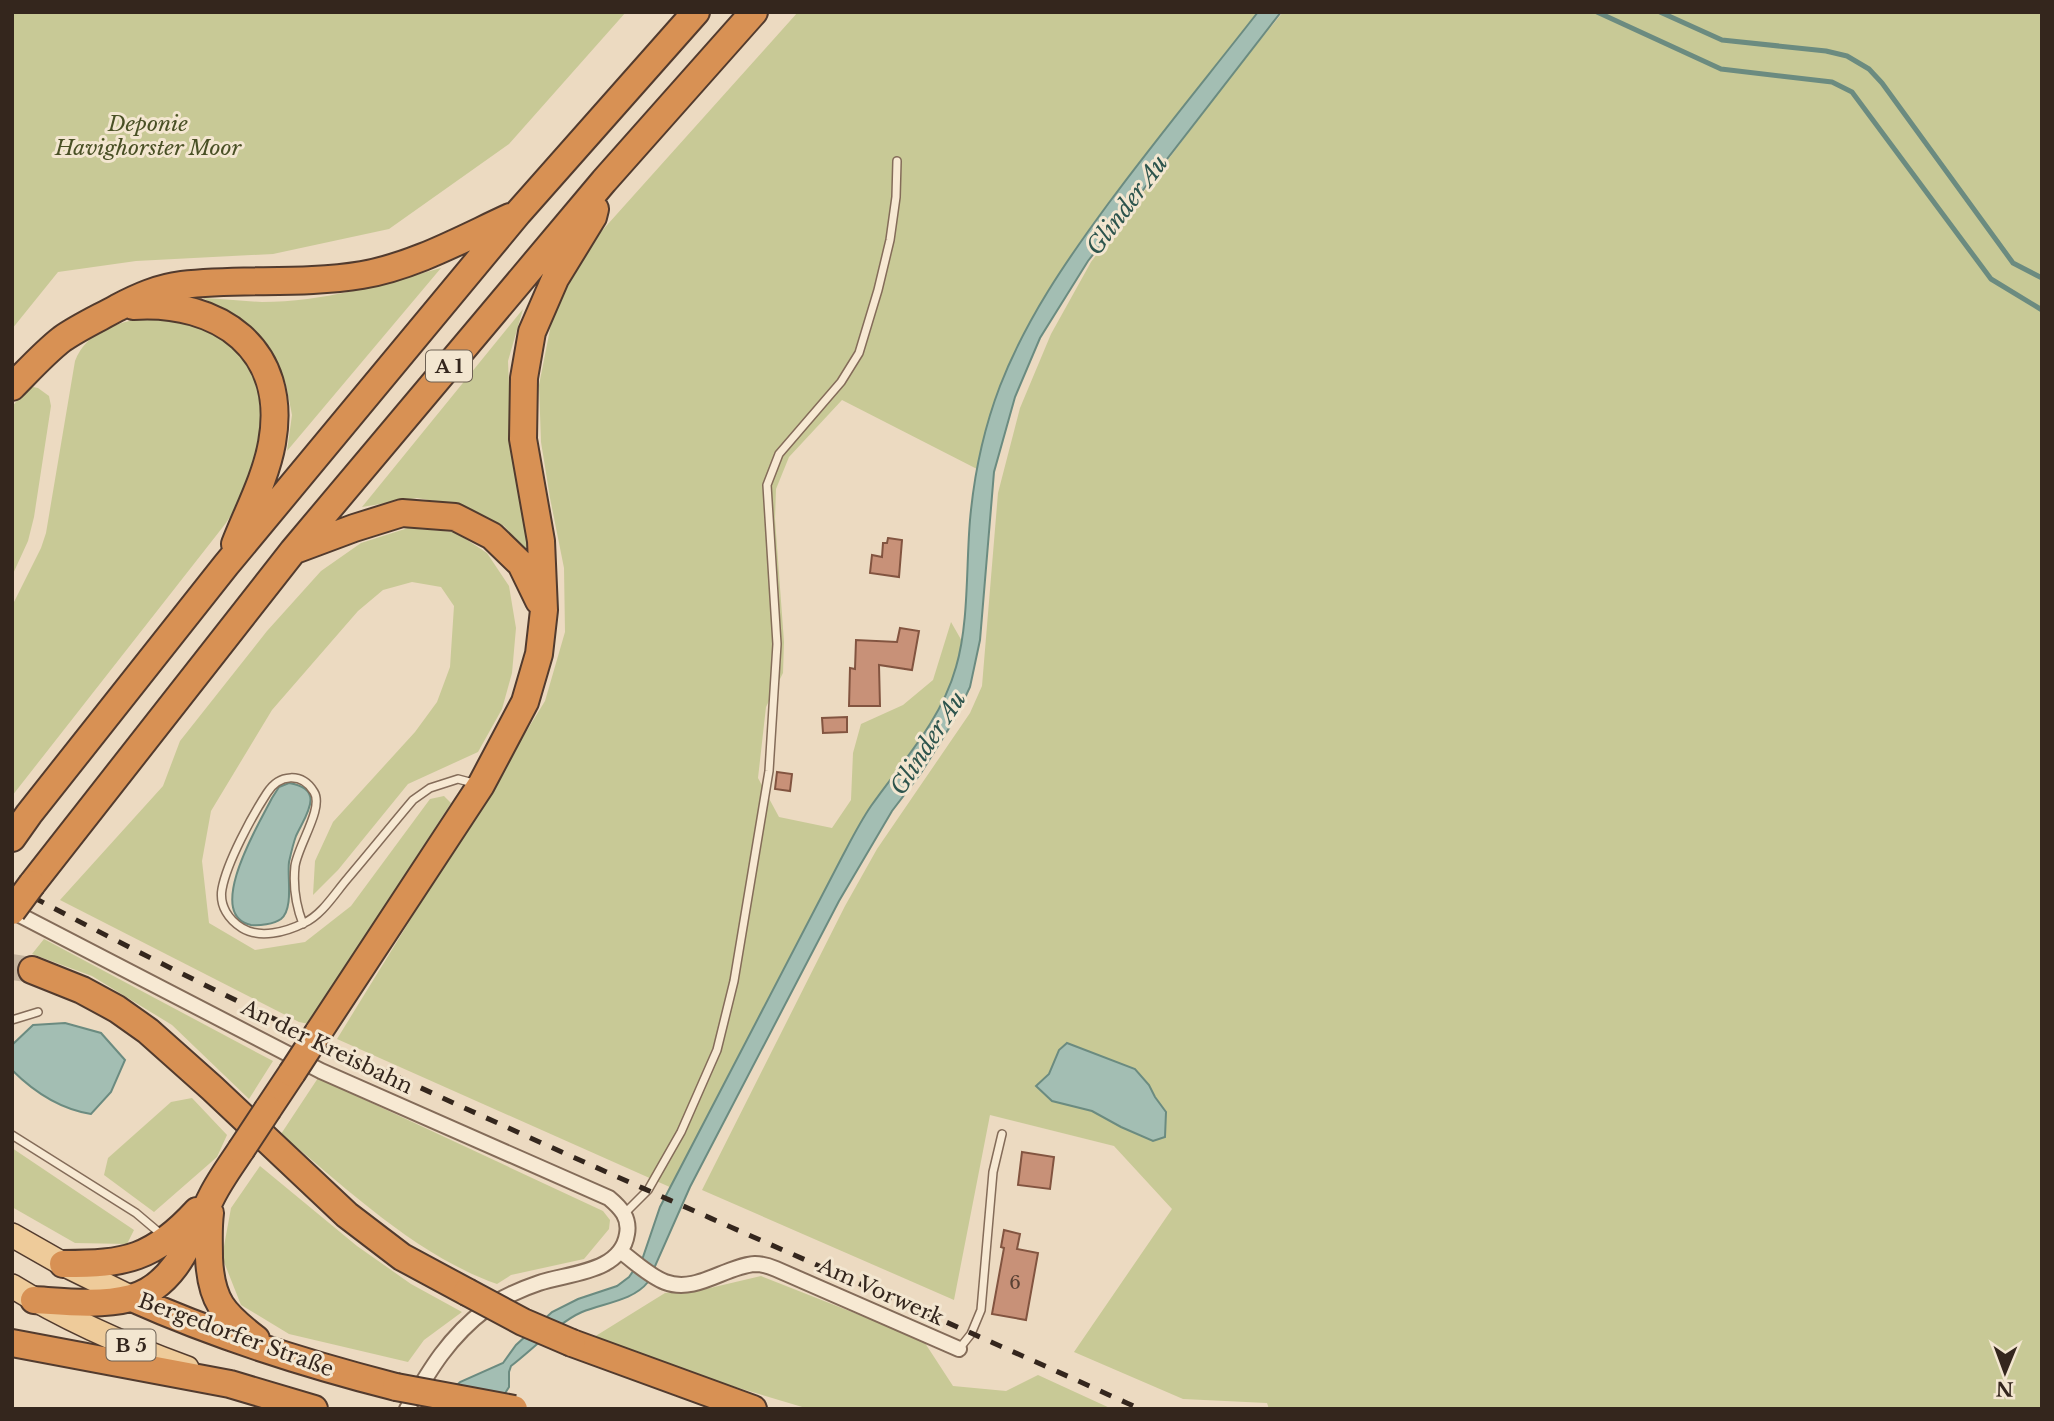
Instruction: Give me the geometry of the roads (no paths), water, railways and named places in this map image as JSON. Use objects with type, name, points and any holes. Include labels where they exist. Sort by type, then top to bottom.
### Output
[{"type":"highway","name":"A 1","points":[[12,838],[226,565],[518,213],[696,12]]},
{"type":"highway","name":"A 1","points":[[12,911],[293,551],[604,181],[754,12]]},
{"type":"highway","points":[[63,1264],[111,1263],[148,1252],[168,1240],[212,1194],[481,785],[525,702],[539,654],[544,610],[541,541],[523,439],[524,378],[532,332],[555,279],[593,217],[604,181]]},
{"type":"highway","points":[[12,387],[61,340],[139,296],[159,289],[183,285],[325,281],[378,271],[403,265],[518,213]]},
{"type":"highway","points":[[117,308],[156,305],[198,312],[233,330],[258,357],[267,374],[273,393],[272,445],[226,565]]},
{"type":"highway","points":[[293,551],[402,513],[455,517],[492,536],[522,564],[544,610]]},
{"type":"highway","points":[[32,970],[82,990],[117,1009],[148,1031],[347,1214],[402,1257],[523,1322],[572,1343],[753,1409]]},
{"type":"highway","points":[[23,1293],[91,1302],[132,1298],[158,1284],[175,1265],[194,1237],[212,1194]]},
{"type":"highway","points":[[212,1194],[209,1223],[210,1273],[216,1298],[232,1320],[274,1353]]},
{"type":"highway","name":"Bergedorfer Straße","points":[[132,1298],[169,1315],[402,1398],[514,1409]]},
{"type":"highway","points":[[12,1343],[230,1384]]},
{"type":"highway","name":"Bergedorfer Straße","points":[[230,1384],[314,1409]]},
{"type":"main road","name":"Bergedorfer Straße","points":[[12,1234],[63,1264],[132,1298]]},
{"type":"main road","name":"Bergedorfer Straße","points":[[23,1293],[150,1354],[230,1384]]},
{"type":"street","name":"An der Kreisbahn","points":[[12,911],[321,1071],[610,1198],[624,1214]]},
{"type":"street","points":[[402,1398],[432,1366],[446,1346],[489,1306],[539,1283],[594,1269],[613,1258],[625,1243],[628,1228],[624,1214]]},
{"type":"street","name":"Am Vorwerk","points":[[620,1251],[654,1276],[672,1284],[688,1284],[739,1267],[764,1265],[959,1349]]},
{"type":"lane","points":[[624,1214],[649,1191],[681,1132],[717,1050],[734,981],[769,771],[777,644],[767,485],[779,454],[841,382],[859,353],[890,240],[896,197],[897,161]]},
{"type":"lane","points":[[303,924],[298,911],[295,865],[318,800],[303,780],[289,776],[278,780],[269,790],[246,830],[222,890],[225,911],[232,922],[248,932],[269,934],[303,924],[324,907],[413,800],[430,788],[458,779],[481,785]]},
{"type":"lane","points":[[12,1020],[38,1012]]},
{"type":"lane","name":"Am Vorwerk","points":[[959,1349],[971,1334],[981,1310],[993,1172],[1002,1134]]},
{"type":"lane","points":[[12,1135],[136,1213],[168,1240]]},
{"type":"water","name":"Glinder Au","points":[[1258,12],[1281,12],[1088,261],[1040,338],[1015,397],[994,472],[980,640],[970,687],[956,717],[921,773],[892,811],[839,901],[690,1187],[648,1282],[626,1297],[582,1312],[564,1322],[511,1366],[509,1387],[495,1409],[433,1409],[460,1382],[503,1363],[516,1345],[552,1312],[578,1299],[617,1286],[629,1277],[643,1257],[660,1207],[852,838],[871,806],[931,723],[949,687],[963,632],[974,486],[989,418],[1010,361],[1048,291],[1092,225]]},
{"type":"water","points":[[289,783],[301,786],[307,791],[310,804],[296,836],[289,862],[287,908],[278,921],[251,925],[238,918],[232,904],[239,866],[272,798],[279,787]]},
{"type":"water","points":[[65,1023],[101,1033],[125,1060],[111,1092],[91,1114],[48,1098],[12,1070],[12,1045],[33,1025]]},
{"type":"water","points":[[1067,1043],[1135,1069],[1166,1112],[1165,1137],[1153,1141],[1092,1111],[1052,1101],[1036,1086],[1049,1074],[1059,1050]]},
{"type":"waterway","points":[[1597,12],[1721,69],[1832,82],[1852,92],[1991,279],[2042,310]]},
{"type":"waterway","points":[[1660,12],[1722,40],[1826,51],[1847,56],[1869,69],[2013,263],[2042,278]]},
{"type":"tunnel","points":[[12,967],[32,970]]},
{"type":"railway","points":[[12,886],[150,958],[430,1092],[1140,1409]]},
{"type":"park label","name":"Deponie Havighorster Moor","points":[[148,136]]}]
